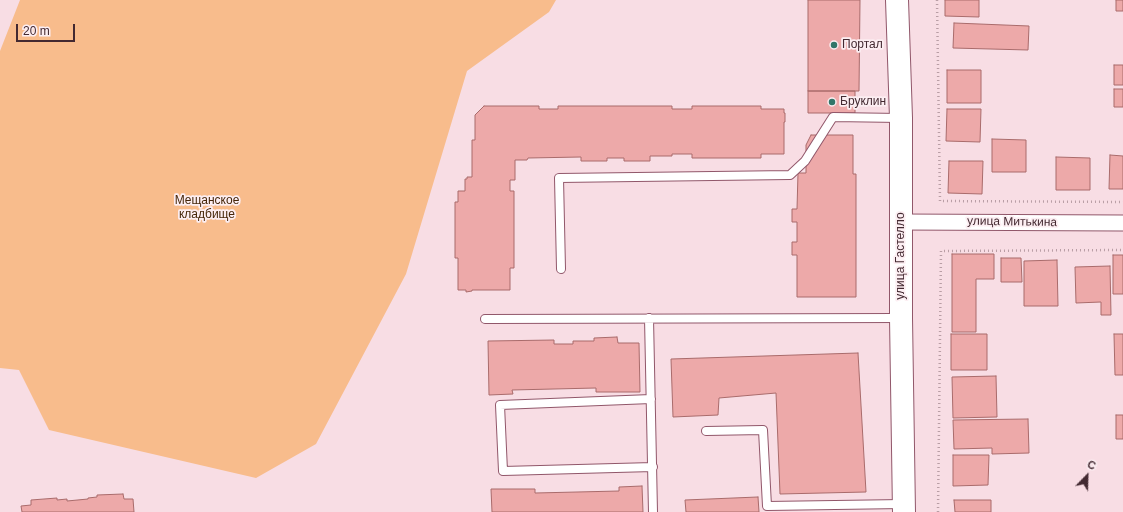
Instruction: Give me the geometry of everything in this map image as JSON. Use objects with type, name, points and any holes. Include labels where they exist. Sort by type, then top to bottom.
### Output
[{"type":"street","name":"улица Гастелло","points":[[897,0],[901,118],[900,222],[904,508]]},
{"type":"street","name":"улица Митькина","points":[[900,222],[1123,223]]},
{"type":"lane","points":[[561,269],[559,178],[790,175],[805,161],[833,117],[901,118]]},
{"type":"lane","points":[[649,318],[653,512]]},
{"type":"lane","points":[[485,319],[901,318]]},
{"type":"lane","points":[[651,399],[500,405],[500,412],[502,471],[653,467]]},
{"type":"lane","points":[[706,431],[763,430],[767,506],[904,508]]},
{"type":"path","points":[[937,0],[940,202],[1123,202]]},
{"type":"path","points":[[938,512],[941,251],[1123,250]]},
{"type":"green space","name":"Мещанское кладбище","points":[[20,0],[556,0],[549,12],[467,71],[406,274],[316,444],[256,478],[49,430],[19,370],[0,368],[0,51]]},
{"type":"building","name":"Портал","points":[[808,0],[860,0],[859,91],[808,91]]},
{"type":"building","points":[[945,0],[979,0],[979,17],[945,16]]},
{"type":"building","points":[[1116,0],[1123,0],[1123,11],[1116,11]]},
{"type":"building","points":[[954,23],[1029,26],[1028,50],[953,48]]},
{"type":"building","points":[[1114,65],[1123,65],[1123,85],[1114,85]]},
{"type":"building","points":[[947,70],[981,70],[981,103],[947,103]]},
{"type":"building","points":[[1114,89],[1123,89],[1123,107],[1114,107]]},
{"type":"building","name":"Бруклин","points":[[808,91],[855,91],[855,113],[808,113]]},
{"type":"building","points":[[484,106],[539,106],[539,109],[558,109],[558,106],[672,106],[672,109],[692,109],[692,106],[761,106],[761,109],[784,109],[784,154],[761,154],[761,158],[692,158],[692,154],[672,154],[672,156],[650,156],[650,161],[624,161],[624,158],[607,158],[607,161],[581,161],[581,157],[528,158],[527,160],[515,160],[515,180],[510,180],[510,191],[514,191],[514,268],[510,268],[510,290],[472,290],[466,292],[466,290],[458,290],[458,258],[455,258],[455,202],[458,202],[458,191],[465,191],[465,179],[467,179],[467,177],[472,177],[472,140],[475,140],[475,115]]},
{"type":"building","points":[[947,109],[981,109],[980,142],[946,141]]},
{"type":"building","points":[[811,135],[853,135],[853,174],[856,174],[856,297],[797,297],[797,255],[792,255],[792,242],[797,242],[797,222],[792,222],[792,209],[797,209],[798,173],[806,173],[806,145]]},
{"type":"building","points":[[992,139],[1026,140],[1026,172],[992,172]]},
{"type":"building","points":[[1110,155],[1123,156],[1123,189],[1109,189]]},
{"type":"building","points":[[1056,157],[1090,158],[1090,190],[1056,190]]},
{"type":"building","points":[[949,161],[983,161],[982,194],[948,193]]},
{"type":"building","points":[[952,254],[994,254],[994,279],[976,279],[976,332],[952,332]]},
{"type":"building","points":[[1113,255],[1123,255],[1123,294],[1113,294]]},
{"type":"building","points":[[1001,258],[1021,258],[1022,282],[1001,282]]},
{"type":"building","points":[[1057,260],[1058,306],[1024,306],[1024,261]]},
{"type":"building","points":[[1110,266],[1111,315],[1101,315],[1101,302],[1076,303],[1075,267]]},
{"type":"building","points":[[951,334],[987,334],[987,370],[951,370]]},
{"type":"building","points":[[1114,334],[1123,334],[1123,375],[1115,375]]},
{"type":"building","points":[[617,337],[618,343],[639,343],[640,392],[596,392],[596,388],[512,390],[513,394],[489,395],[488,341],[554,340],[554,344],[573,344],[573,341],[594,341],[594,338]]},
{"type":"building","points":[[858,353],[866,492],[780,494],[776,393],[719,398],[718,415],[673,417],[671,359]]},
{"type":"building","points":[[996,376],[997,417],[953,418],[952,377]]},
{"type":"building","points":[[1116,415],[1123,415],[1123,439],[1116,439]]},
{"type":"building","points":[[1028,419],[1029,453],[992,454],[992,448],[954,449],[953,420]]},
{"type":"building","points":[[953,455],[989,455],[988,485],[953,486]]},
{"type":"building","points":[[642,486],[643,512],[492,512],[491,489],[535,489],[535,493],[619,491],[619,487]]},
{"type":"building","points":[[123,494],[124,499],[133,499],[134,512],[22,512],[21,506],[31,505],[31,500],[57,498],[57,500],[67,499],[67,501],[88,499],[97,497],[97,495]]},
{"type":"building","points":[[758,497],[759,512],[686,512],[685,500]]},
{"type":"building","points":[[954,500],[991,500],[991,512],[955,512]]},
{"type":"place","name":"Портал","points":[[834,45]]},
{"type":"place","name":"Бруклин","points":[[832,102]]}]
